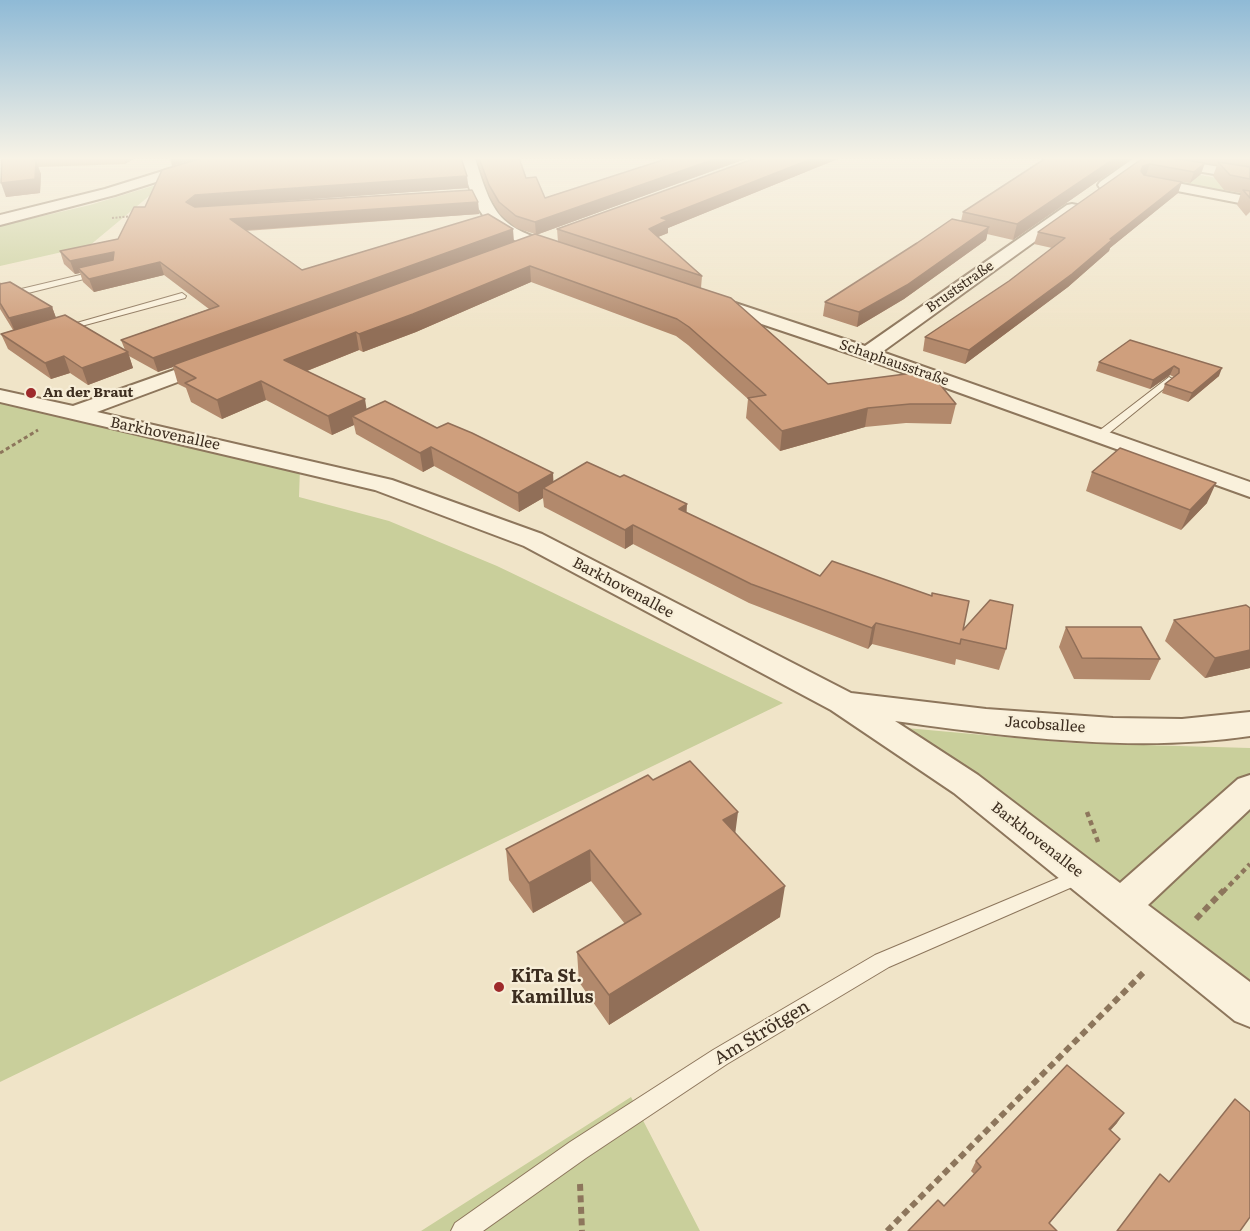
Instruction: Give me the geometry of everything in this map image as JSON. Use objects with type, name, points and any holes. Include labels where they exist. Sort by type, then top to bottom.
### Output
[{"type":"street","points":[[0,220],[18,215]]},
{"type":"street","points":[[488,215],[496,225],[508,233],[574,256]]},
{"type":"street","name":"Bruststraße","points":[[867,353],[1062,215]]},
{"type":"street","points":[[513,252],[558,235]]},
{"type":"street","name":"Schaphausstraße","points":[[692,295],[867,353],[1250,490]]},
{"type":"street","points":[[72,414],[222,358]]},
{"type":"street","name":"Barkhovenallee","points":[[0,396],[319,468],[383,485],[533,540],[842,702],[966,784],[1250,1007]]},
{"type":"street","name":"Jacobsallee","points":[[842,702],[929,716],[1153,733],[1225,729],[1250,724]]},
{"type":"street","points":[[1121,906],[1250,788]]},
{"type":"lane","points":[[0,297],[103,272]]},
{"type":"lane","points":[[57,329],[182,296]]},
{"type":"lane","points":[[1099,436],[1169,380]]},
{"type":"lane","name":"Am Strötgen","points":[[463,1231],[578,1150],[720,1057],[882,961],[1082,875]]},
{"type":"path","points":[[1088,812],[1096,835]]},
{"type":"path","points":[[887,1231],[1250,864]]},
{"type":"path","points":[[578,1150],[582,1231]]},
{"type":"green space","points":[[45,215],[126,215],[89,246],[0,266],[0,226]]},
{"type":"green space","points":[[0,399],[300,468],[299,497],[389,521],[497,566],[783,703],[0,1082]]},
{"type":"green space","points":[[895,727],[1072,743],[1250,748],[1250,1006]]},
{"type":"green space","points":[[631,1097],[700,1231],[421,1231]]},
{"type":"building","points":[[130,215],[282,215],[230,219],[302,270],[483,215],[490,215],[513,229],[153,358],[121,340],[219,306],[160,262],[89,279],[78,268],[113,260],[114,252],[70,261],[60,251],[118,239]]},
{"type":"building","points":[[515,215],[554,215],[535,222]]},
{"type":"building","points":[[595,215],[668,215],[661,218],[668,220],[649,229],[702,276],[557,229]]},
{"type":"building","points":[[979,215],[1030,215],[1017,224]]},
{"type":"building","points":[[1061,215],[1140,215],[1072,274],[969,350],[925,337],[1009,281],[1065,238],[1038,232]]},
{"type":"building","points":[[952,219],[989,227],[907,285],[859,312],[825,302],[917,243]]},
{"type":"building","points":[[535,234],[731,298],[828,384],[929,371],[956,404],[910,404],[868,408],[782,431],[748,398],[766,395],[677,319],[530,266],[413,314],[359,334],[356,332],[284,360],[365,399],[328,416],[261,381],[217,400],[185,383],[196,378],[173,365]]},
{"type":"building","points":[[10,282],[52,307],[9,318],[0,303],[0,284]]},
{"type":"building","points":[[65,315],[128,352],[82,368],[64,356],[45,363],[1,334]]},
{"type":"building","points":[[1130,340],[1222,368],[1192,393],[1165,384],[1179,373],[1179,369],[1174,366],[1153,380],[1099,362]]},
{"type":"building","points":[[385,401],[437,428],[448,423],[472,433],[553,473],[518,493],[431,447],[420,453],[352,416]]},
{"type":"building","points":[[1120,448],[1216,483],[1190,510],[1092,472]]},
{"type":"building","points":[[587,462],[620,477],[624,475],[687,504],[679,509],[820,576],[832,561],[932,596],[932,593],[969,601],[963,630],[990,600],[1013,605],[1006,649],[961,639],[960,644],[876,623],[872,628],[751,584],[633,525],[625,530],[543,488]]},
{"type":"building","points":[[1246,605],[1250,608],[1250,650],[1215,658],[1174,620]]},
{"type":"building","points":[[1066,627],[1141,627],[1160,659],[1082,658]]},
{"type":"building","points":[[690,761],[738,812],[723,820],[785,886],[609,995],[577,952],[641,914],[590,850],[529,883],[506,849],[648,775],[653,780]]},
{"type":"building","points":[[1067,1065],[1124,1113],[1109,1129],[1120,1139],[1049,1223],[1057,1231],[908,1231],[938,1200],[944,1206],[981,1167],[976,1161]]},
{"type":"building","points":[[1235,1099],[1250,1112],[1250,1217],[1240,1231],[1117,1231],[1160,1174],[1169,1182]]},
{"type":"place","name":"An der Braut","points":[[31,393]]},
{"type":"place","name":"KiTa St. Kamillus","points":[[499,987]]}]
